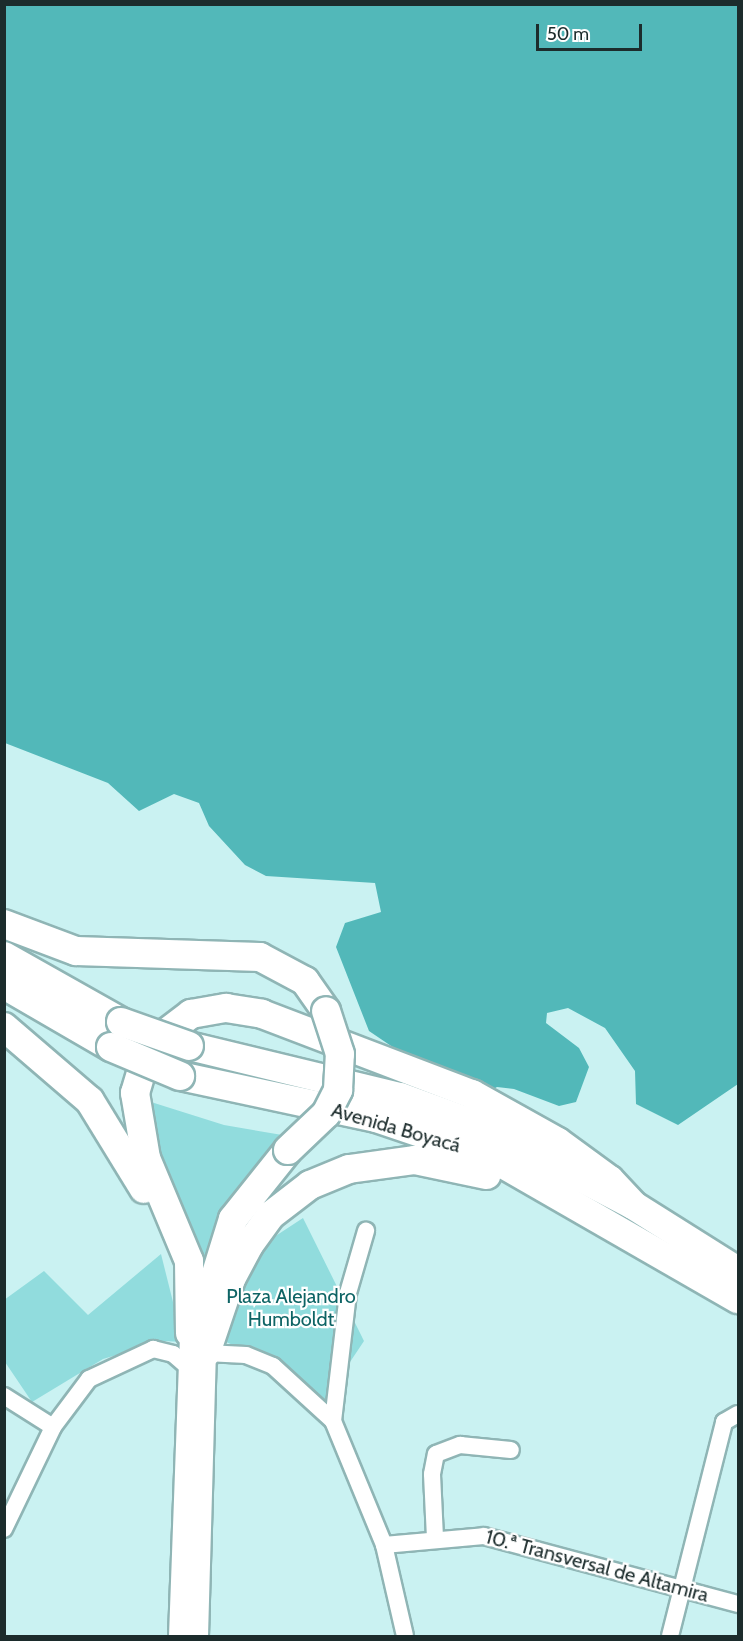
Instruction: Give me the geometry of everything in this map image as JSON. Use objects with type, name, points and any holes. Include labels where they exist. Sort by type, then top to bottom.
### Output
[{"type":"highway","points":[[4,924],[76,951],[260,957],[305,981],[326,1011],[340,1054],[339,1090],[326,1114],[288,1150],[248,1195],[225,1234],[194,1351]]},
{"type":"highway","name":"Avenida Boyacá","points":[[4,956],[116,1035],[180,1076],[376,1118],[489,1156],[738,1299]]},
{"type":"highway","name":"Avenida Boyacá","points":[[4,985],[116,1035],[189,1046],[400,1097],[490,1130],[633,1205],[738,1271]]},
{"type":"highway","points":[[194,1351],[189,1261],[146,1158],[135,1093],[149,1046],[191,1014],[226,1008],[262,1014],[472,1094],[558,1142],[610,1180],[633,1205]]},
{"type":"highway","points":[[4,1027],[90,1101],[139,1179],[167,1238],[194,1351]]},
{"type":"highway","points":[[194,1351],[249,1245],[271,1215],[320,1179],[365,1166],[429,1161],[557,1195]]},
{"type":"street","points":[[333,1421],[348,1293],[366,1231]]},
{"type":"street","points":[[4,1529],[53,1427],[89,1379],[129,1357],[161,1350],[246,1355],[273,1366],[333,1421],[384,1545],[405,1636]]},
{"type":"street","points":[[179,1636],[194,1351]]},
{"type":"street","points":[[194,1351],[198,1636]]},
{"type":"street","points":[[4,1395],[53,1427]]},
{"type":"street","points":[[670,1636],[680,1588],[723,1422],[738,1414]]},
{"type":"street","points":[[435,1538],[432,1474],[436,1454],[460,1445],[511,1450]]},
{"type":"street","name":"10.ª Transversal de Altamira","points":[[384,1545],[435,1538],[484,1536],[738,1604]]},
{"type":"green space","points":[[151,1102],[224,1125],[300,1138],[202,1282],[161,1167]]},
{"type":"green space","name":"Plaza Alejandro Humboldt","points":[[303,1218],[364,1341],[324,1401],[284,1368],[224,1341],[236,1291],[274,1237]]},
{"type":"green space","points":[[161,1254],[183,1342],[164,1341],[103,1359],[32,1402],[5,1362],[4,1300],[44,1271],[88,1315]]},
{"type":"shaded area","points":[[4,5],[738,5],[738,1084],[678,1125],[636,1104],[635,1071],[605,1028],[568,1008],[547,1013],[546,1023],[579,1048],[589,1067],[576,1102],[559,1106],[514,1089],[497,1087],[483,1095],[400,1052],[369,1031],[336,947],[345,923],[381,912],[375,883],[266,876],[245,865],[209,826],[199,803],[174,794],[139,811],[108,783],[5,743]]}]
